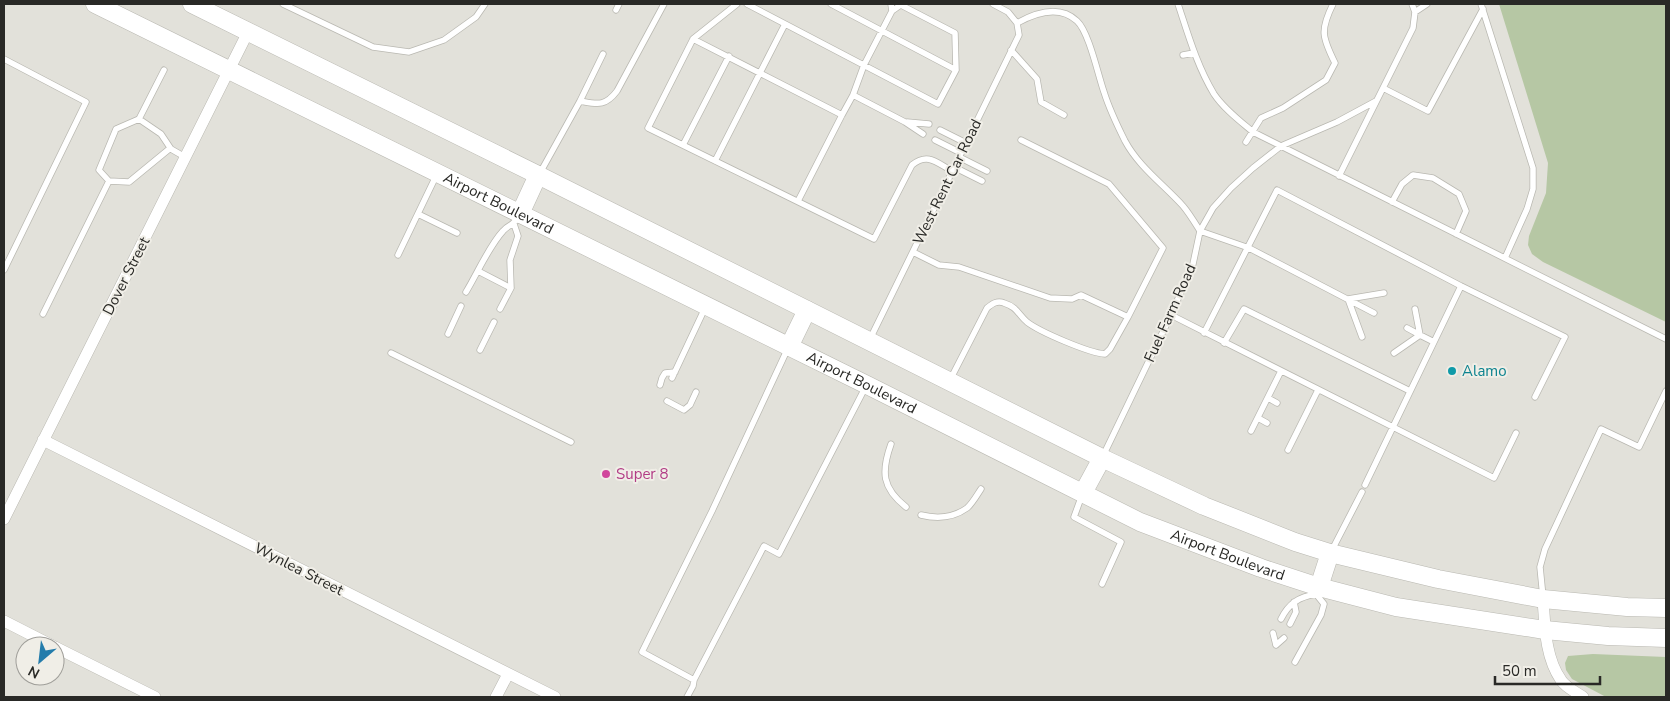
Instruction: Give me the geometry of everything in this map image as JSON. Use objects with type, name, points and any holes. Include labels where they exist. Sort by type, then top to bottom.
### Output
[{"type":"main road","name":"Airport Boulevard","points":[[95,4],[438,173],[517,219],[789,346],[1140,522],[1318,590],[1396,607],[1545,630],[1608,636],[1666,638]]},
{"type":"main road","points":[[192,4],[538,174],[1102,458],[1204,506],[1294,542],[1330,553],[1438,579],[1543,599],[1627,607],[1666,608]]},
{"type":"main road","points":[[517,219],[538,174]]},
{"type":"main road","points":[[789,346],[807,310]]},
{"type":"main road","points":[[1082,493],[1102,458]]},
{"type":"main road","points":[[1318,590],[1330,553]]},
{"type":"street","name":"Dover Street","points":[[4,519],[248,32]]},
{"type":"street","name":"Wynlea Street","points":[[43,440],[555,697]]},
{"type":"street","points":[[1543,599],[1549,653],[1561,682],[1583,697]]},
{"type":"street","points":[[4,621],[34,636]]},
{"type":"street","points":[[65,652],[155,697]]},
{"type":"street","points":[[496,697],[508,674]]},
{"type":"lane","points":[[283,4],[373,48],[409,52],[444,40],[476,17],[485,4]]},
{"type":"lane","points":[[580,101],[598,104],[610,101],[617,92],[664,4]]},
{"type":"lane","points":[[738,4],[693,39],[648,128],[874,239],[912,165],[919,160],[927,158],[982,181]]},
{"type":"lane","points":[[747,4],[864,65],[938,104],[956,70],[955,33],[901,4],[892,11],[864,65],[853,95],[798,201]]},
{"type":"lane","points":[[831,4],[956,70]]},
{"type":"lane","points":[[891,4],[892,11]]},
{"type":"lane","points":[[993,4],[1008,12],[1017,23],[1030,16],[1055,11],[1066,14],[1077,21],[1084,30],[1104,94],[1126,142],[1146,172],[1184,207],[1200,231],[1248,248],[1374,313]]},
{"type":"lane","points":[[1178,4],[1194,53],[1214,95],[1253,132],[1666,339]]},
{"type":"lane","points":[[1246,142],[1261,118],[1296,100],[1326,80],[1335,63],[1325,42],[1324,25],[1333,4]]},
{"type":"lane","points":[[1339,176],[1413,28],[1414,12],[1412,4]]},
{"type":"lane","points":[[1414,12],[1427,4]]},
{"type":"lane","points":[[1383,88],[1428,111],[1482,6]]},
{"type":"lane","points":[[1482,6],[1533,168],[1533,189],[1527,209],[1505,258]]},
{"type":"lane","name":"West Rent Car Road","points":[[869,341],[1018,36],[1017,23]]},
{"type":"lane","points":[[715,161],[785,24]]},
{"type":"lane","points":[[693,39],[842,115]]},
{"type":"lane","points":[[1011,50],[1037,79],[1041,102],[1064,115]]},
{"type":"lane","points":[[1183,56],[1194,53]]},
{"type":"lane","points":[[538,174],[580,101],[603,54]]},
{"type":"lane","points":[[683,145],[729,56]]},
{"type":"lane","points":[[4,60],[86,102],[6,259],[4,270]]},
{"type":"lane","points":[[164,70],[139,119],[116,128],[98,170],[109,182],[129,182],[171,149]]},
{"type":"lane","points":[[853,95],[905,122],[923,134]]},
{"type":"lane","name":"Fuel Farm Road","points":[[1102,458],[1171,315],[1193,264],[1200,231],[1213,208],[1231,188],[1281,146],[1337,122],[1376,102]]},
{"type":"lane","points":[[139,119],[161,134],[171,149],[185,158]]},
{"type":"lane","points":[[905,122],[929,124]]},
{"type":"lane","points":[[940,130],[966,143]]},
{"type":"lane","points":[[935,140],[987,171]]},
{"type":"lane","points":[[949,382],[987,308],[992,304],[1001,302],[1016,308],[1026,322],[1060,339],[1096,353],[1105,354],[1110,349],[1128,317],[1163,248],[1109,184],[1021,140]]},
{"type":"lane","points":[[398,255],[438,173]]},
{"type":"lane","points":[[1392,202],[1402,184],[1413,175],[1434,178],[1459,194],[1466,211],[1456,234]]},
{"type":"lane","points":[[43,314],[109,182]]},
{"type":"lane","points":[[1204,333],[1277,190],[1565,338],[1534,397]]},
{"type":"lane","points":[[418,214],[457,233]]},
{"type":"lane","points":[[466,292],[504,229],[517,219]]},
{"type":"lane","points":[[500,309],[511,288],[510,260],[518,236],[517,219]]},
{"type":"lane","points":[[913,252],[939,265],[958,267],[1050,298],[1072,299],[1081,295],[1128,317]]},
{"type":"lane","points":[[478,271],[511,288]]},
{"type":"lane","points":[[1365,485],[1461,286]]},
{"type":"lane","points":[[1348,299],[1384,293]]},
{"type":"lane","points":[[1348,299],[1362,337]]},
{"type":"lane","points":[[448,334],[461,306]]},
{"type":"lane","points":[[672,378],[706,306]]},
{"type":"lane","points":[[1224,343],[1244,309],[1410,391]]},
{"type":"lane","points":[[1415,309],[1420,335]]},
{"type":"lane","points":[[1171,315],[1494,478],[1516,433]]},
{"type":"lane","points":[[480,350],[494,322]]},
{"type":"lane","points":[[1406,328],[1434,342]]},
{"type":"lane","points":[[1394,353],[1420,335]]},
{"type":"lane","points":[[694,680],[642,652],[712,511],[789,346]]},
{"type":"lane","points":[[391,353],[571,442]]},
{"type":"lane","points":[[1252,431],[1281,371]]},
{"type":"lane","points":[[660,384],[665,373],[675,372]]},
{"type":"lane","points":[[687,697],[764,546],[779,554],[866,384]]},
{"type":"lane","points":[[1288,450],[1292,436],[1318,390]]},
{"type":"lane","points":[[1543,599],[1540,567],[1545,549],[1601,429],[1639,447],[1666,391]]},
{"type":"lane","points":[[667,401],[684,410],[690,405],[696,392]]},
{"type":"lane","points":[[1268,398],[1277,403]]},
{"type":"lane","points":[[1258,418],[1267,423]]},
{"type":"lane","points":[[891,444],[885,460],[884,474],[888,488],[896,499],[906,507]]},
{"type":"lane","points":[[921,515],[934,518],[950,516],[968,508],[981,489]]},
{"type":"lane","points":[[1330,553],[1362,492]]},
{"type":"lane","points":[[1082,493],[1074,517],[1122,542],[1102,584]]},
{"type":"lane","points":[[1280,619],[1286,608],[1318,590],[1324,604],[1321,615],[1295,662]]},
{"type":"lane","points":[[1290,624],[1296,612],[1294,602]]},
{"type":"lane","points":[[1273,633],[1276,645],[1284,638]]},
{"type":"green space","points":[[1499,4],[1666,4],[1666,322],[1543,262],[1532,254],[1528,245],[1529,236],[1546,193],[1548,163]]},
{"type":"green space","points":[[1593,654],[1666,657],[1666,697],[1606,697],[1572,679],[1566,670],[1565,663],[1568,656]]},
{"type":"place","name":"Alamo","points":[[1452,371]]},
{"type":"place","name":"Super 8","points":[[606,474]]}]
